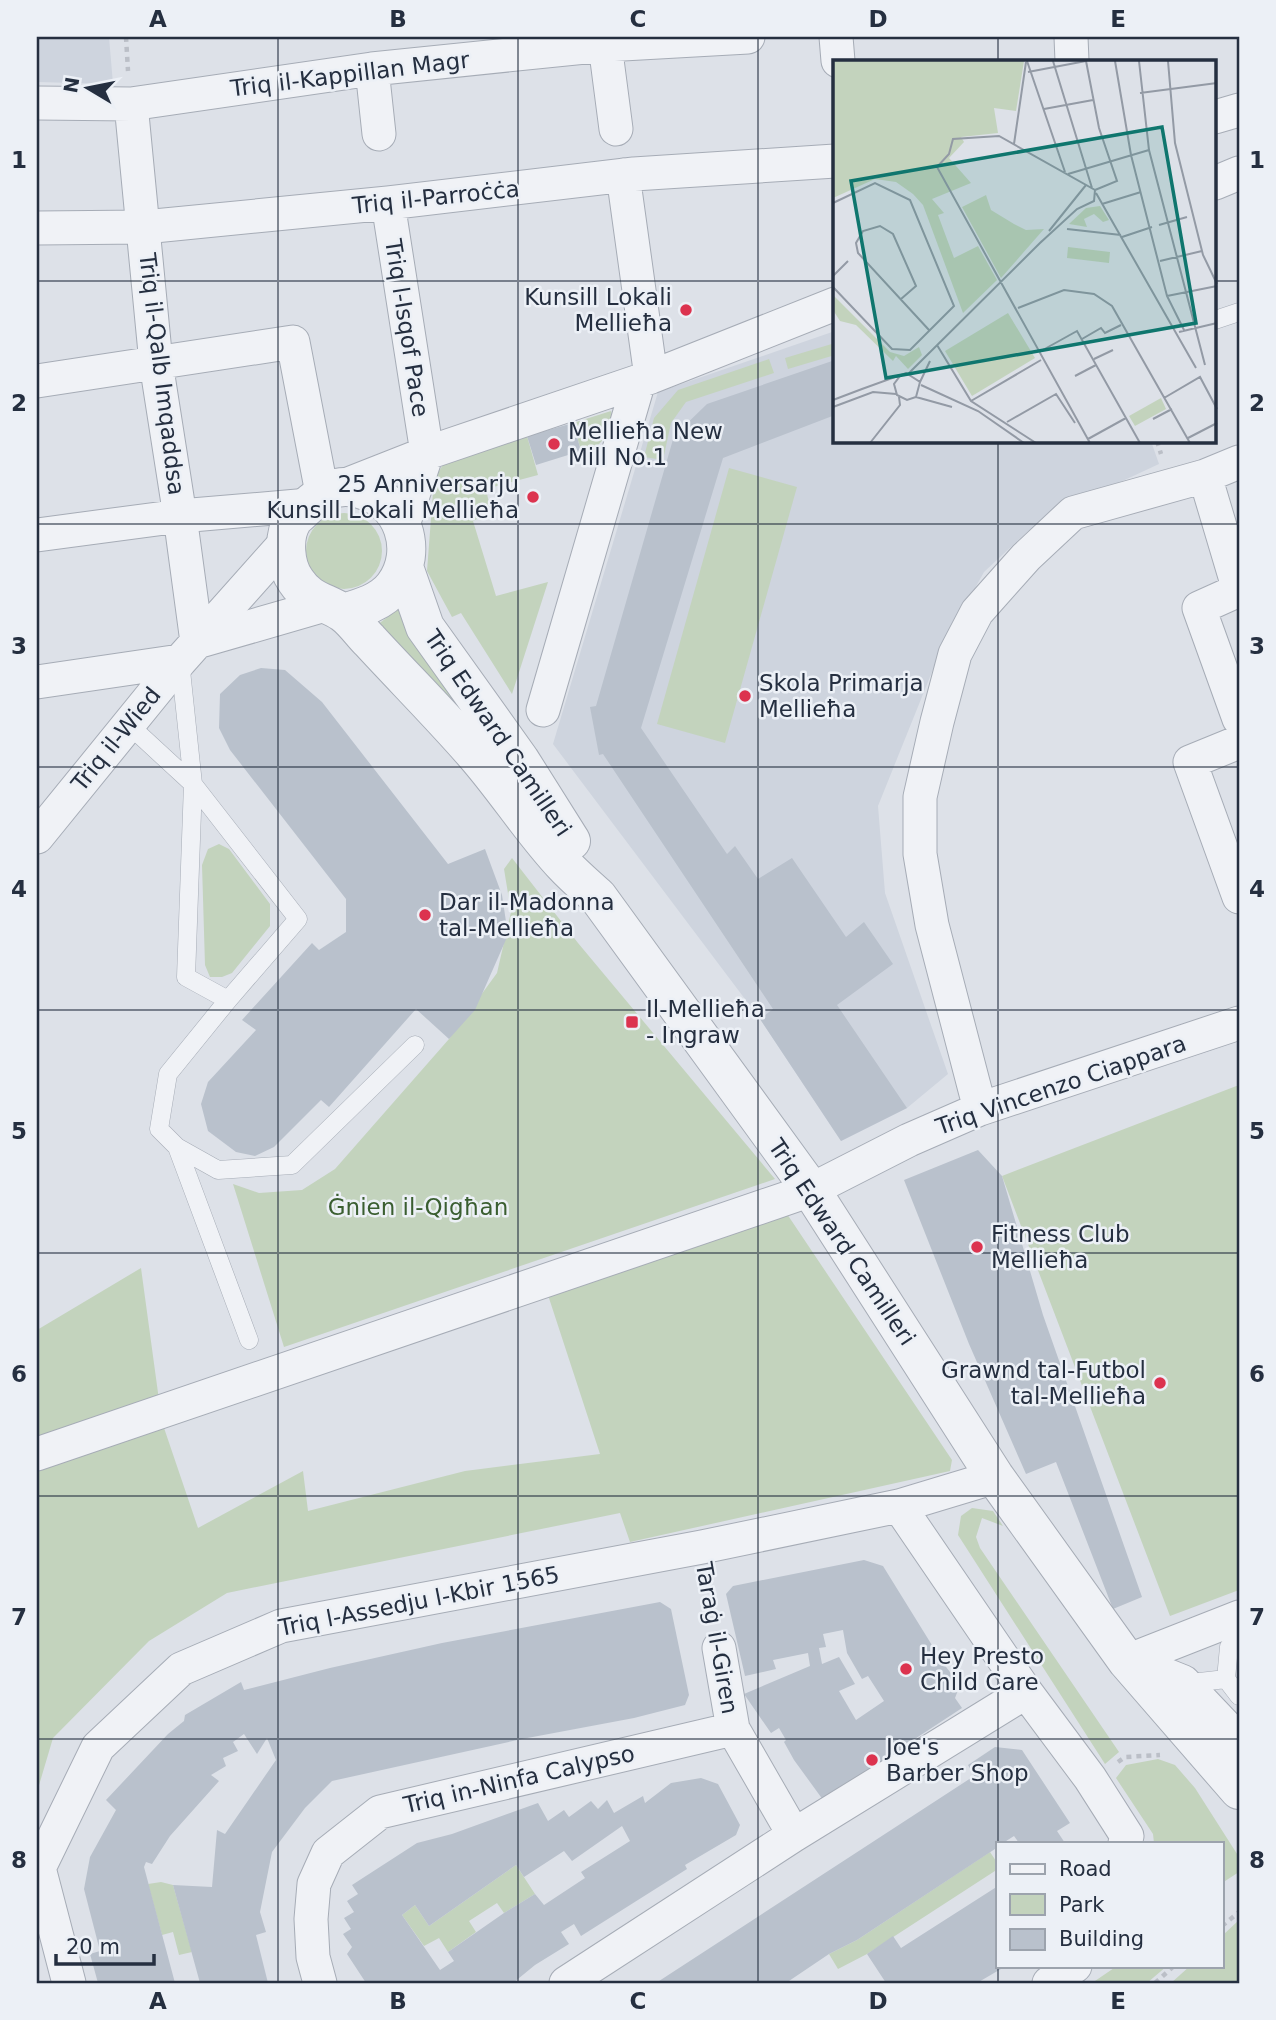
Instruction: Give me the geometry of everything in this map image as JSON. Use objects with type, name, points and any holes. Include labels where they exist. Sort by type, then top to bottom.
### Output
[{"type":"street","name":"Triq il-Kappillan Magr","points":[[37,103],[131,104],[372,69],[605,41],[748,37]]},
{"type":"street","points":[[836,37],[838,60]]},
{"type":"street","points":[[1071,37],[1072,60]]},
{"type":"street","points":[[605,41],[616,129]]},
{"type":"street","points":[[372,69],[379,134]]},
{"type":"street","name":"Triq il-Qalb Imqaddsa","points":[[131,104],[156,363],[180,516],[188,652]]},
{"type":"street","points":[[1216,117],[1239,110]]},
{"type":"street","name":"Triq il-Parroċċa","points":[[37,228],[144,228],[623,175],[833,161]]},
{"type":"street","points":[[1216,183],[1239,173]]},
{"type":"street","points":[[543,710],[645,379],[623,175]]},
{"type":"street","name":"Triq l-Isqof Pace","points":[[387,203],[427,453]]},
{"type":"street","points":[[334,609],[307,594],[295,580],[288,562],[286,542],[292,521],[323,495],[427,453],[645,379],[833,305]]},
{"type":"street","points":[[37,381],[293,342],[323,495]]},
{"type":"street","points":[[403,525],[427,453]]},
{"type":"street","points":[[981,1109],[932,925],[920,853],[920,797],[955,654],[977,612],[1026,557],[1073,513],[1205,476],[1239,462]]},
{"type":"street","points":[[1205,476],[1239,590],[1199,608],[1239,719]]},
{"type":"street","points":[[37,535],[359,489],[378,496],[391,507],[403,525],[407,546],[404,567],[394,586],[387,594],[368,605],[334,609],[188,652],[37,682]]},
{"type":"street","name":"Triq il-Wied","points":[[37,837],[188,652],[286,542]]},
{"type":"street","name":"Triq Edward Camilleri","points":[[404,567],[425,627],[520,760],[578,852],[598,897]]},
{"type":"street","name":"Triq Edward Camilleri","points":[[334,609],[474,753],[563,864],[598,897],[811,1190],[995,1477],[1127,1661],[1239,1790]]},
{"type":"street","points":[[1239,741],[1190,762],[1239,897]]},
{"type":"street","name":"Triq Vincenzo Ciappara","points":[[37,1454],[811,1190],[909,1140],[981,1109],[1239,1023]]},
{"type":"street","name":"Triq l-Assedju l-Kbir 1565","points":[[69,1983],[39,1868],[98,1747],[181,1670],[281,1626],[899,1506],[995,1477]]},
{"type":"street","points":[[899,1506],[1026,1692],[1090,1778],[1127,1836],[1125,1842]]},
{"type":"street","points":[[1127,1661],[1239,1617]]},
{"type":"street","name":"Taraġ il-Giren","points":[[719,1648],[733,1729]]},
{"type":"street","points":[[1127,1661],[1182,1684],[1239,1744]]},
{"type":"street","points":[[566,1983],[794,1835],[1026,1692]]},
{"type":"street","points":[[733,1729],[794,1835]]},
{"type":"street","name":"Triq in-Ninfa Calypso","points":[[320,1983],[313,1957],[311,1919],[314,1884],[327,1853],[380,1812],[733,1729]]},
{"type":"street","points":[[1049,1983],[1072,1968]]},
{"type":"lane","points":[[1216,320],[1239,312]]},
{"type":"lane","points":[[188,652],[193,784],[186,977],[228,1000]]},
{"type":"lane","points":[[128,724],[193,784],[298,919],[168,1074],[159,1129],[177,1147],[218,1170],[292,1165],[415,1045]]},
{"type":"lane","points":[[177,1147],[249,1340]]},
{"type":"lane","points":[[1239,1643],[1229,1647],[1226,1679],[1239,1696]]},
{"type":"lane","points":[[1182,1684],[1226,1679]]},
{"type":"path","name":"Taraġ il-Giren","points":[[702,1546],[719,1648]]},
{"type":"path","points":[[1090,1778],[1125,1757],[1161,1755]]},
{"type":"path","points":[[1224,1924],[1239,1912]]},
{"type":"path","points":[[1155,1983],[1172,1968]]},
{"type":"shaded area","points":[[37,37],[109,37],[113,84],[37,82]]},
{"type":"shaded area","name":"Skola Primarja Mellieħa","points":[[833,332],[833,443],[1152,443],[1159,464],[1088,497],[1028,531],[984,572],[942,647],[878,806],[885,893],[948,1074],[907,1108],[841,1141],[760,1019],[553,744],[658,392]]},
{"type":"green space","points":[[833,344],[833,356],[788,369],[785,358]]},
{"type":"green space","points":[[769,359],[774,373],[686,402],[671,423],[663,460],[644,457],[654,418],[678,390]]},
{"type":"green space","points":[[611,411],[615,426],[584,461],[573,423]]},
{"type":"green space","points":[[527,436],[538,475],[486,489],[491,512],[473,521],[496,596],[548,582],[512,694],[461,613],[452,617],[427,571],[434,479],[446,460]]},
{"type":"green space","points":[[729,468],[797,487],[725,743],[657,724]]},
{"type":"green space","points":[[344,513],[359,516],[371,524],[379,536],[382,551],[379,566],[371,578],[359,586],[344,589],[329,586],[317,578],[309,566],[306,551],[309,536],[317,524],[329,516]]},
{"type":"green space","points":[[398,609],[558,842],[377,625]]},
{"type":"green space","points":[[219,844],[229,849],[270,904],[270,926],[232,973],[222,977],[210,977],[205,965],[202,865],[208,849]]},
{"type":"green space","name":"Ġnien il-Qigħan","points":[[512,858],[578,943],[775,1179],[284,1347],[233,1184],[259,1193],[302,1190],[335,1169],[449,1039],[497,973],[511,912],[504,869]]},
{"type":"green space","name":"Grawnd tal-Futbol tal-Mellieħa","points":[[1239,1085],[1239,1590],[1170,1616],[1002,1176]]},
{"type":"green space","points":[[785,1211],[952,1460],[950,1471],[630,1542],[620,1513],[227,1593],[149,1641],[53,1738],[37,1792],[37,1330],[141,1268],[162,1422],[198,1528],[303,1471],[308,1511],[465,1471],[600,1454],[547,1292]]},
{"type":"green space","points":[[972,1508],[993,1511],[1003,1526],[982,1518],[976,1537],[980,1548],[1119,1752],[1105,1764],[958,1535],[961,1516]]},
{"type":"green space","points":[[1158,1759],[1175,1765],[1195,1788],[1239,1857],[1239,1872],[1224,1882],[1224,1842],[1154,1842],[1153,1834],[1116,1778],[1126,1765]]},
{"type":"green space","points":[[990,1852],[996,1861],[996,1870],[867,1954],[838,1969],[829,1954],[857,1940]]},
{"type":"green space","points":[[516,1865],[535,1894],[504,1913],[497,1903],[469,1921],[476,1932],[448,1952],[439,1938],[424,1946],[402,1915],[415,1905],[429,1926]]},
{"type":"green space","points":[[161,1882],[173,1885],[192,1952],[179,1955],[173,1932],[162,1935],[148,1884]]},
{"type":"green space","points":[[1239,1920],[1239,1983],[1171,1983],[1188,1968],[1224,1968],[1224,1934]]},
{"type":"green space","points":[[1114,1968],[1165,1968],[1147,1983],[1092,1983]]},
{"type":"building","points":[[833,361],[833,416],[723,458],[641,728],[727,854],[735,846],[758,879],[792,858],[846,937],[864,922],[893,964],[837,1005],[907,1108],[841,1141],[760,1019],[773,1009],[603,754],[599,755],[590,707],[596,706],[674,436],[707,404]]},
{"type":"building","name":"Mellieħa New Mill No.1","points":[[573,423],[581,451],[536,465],[527,436]]},
{"type":"building","name":"Dar il-Madonna tal-Mellieħa","points":[[261,668],[285,670],[322,702],[448,864],[485,849],[502,895],[508,935],[475,1010],[449,1039],[416,1009],[329,1107],[321,1100],[274,1147],[255,1156],[236,1152],[208,1131],[201,1104],[208,1082],[256,1030],[242,1020],[312,943],[319,950],[346,932],[346,899],[230,750],[219,728],[220,694],[240,675]]},
{"type":"building","points":[[978,1150],[1002,1176],[1043,1315],[1142,1597],[1113,1609],[1056,1462],[1026,1474],[969,1344],[904,1180]]},
{"type":"building","points":[[864,1560],[883,1566],[943,1663],[960,1685],[955,1698],[962,1708],[898,1750],[826,1804],[794,1760],[779,1728],[771,1733],[744,1694],[810,1666],[808,1653],[773,1660],[776,1669],[745,1676],[726,1594],[733,1586]],"holes":[[[843,1630],[847,1653],[862,1679],[868,1676],[884,1701],[856,1720],[839,1691],[855,1684],[839,1657],[822,1664],[819,1648],[826,1647],[823,1634]]]},
{"type":"building","points":[[660,1602],[671,1609],[689,1695],[685,1705],[332,1781],[305,1808],[272,1852],[260,1912],[266,1932],[256,1935],[268,1983],[200,1983],[173,1885],[212,1887],[217,1830],[225,1834],[276,1760],[267,1738],[257,1754],[244,1734],[233,1742],[238,1751],[223,1758],[226,1766],[211,1775],[219,1781],[170,1836],[152,1864],[146,1862],[144,1867],[175,1983],[98,1983],[90,1954],[100,1951],[84,1889],[90,1857],[116,1810],[106,1800],[168,1734],[184,1721],[185,1715],[241,1682],[244,1690],[442,1643]]},
{"type":"building","points":[[995,1747],[1022,1750],[1070,1823],[1057,1831],[1064,1842],[1018,1842],[1014,1836],[1005,1842],[996,1842],[996,1848],[857,1940],[829,1954],[786,1983],[656,1983],[974,1776],[968,1765]]},
{"type":"building","points":[[701,1778],[718,1784],[740,1825],[736,1835],[685,1865],[687,1869],[581,1936],[574,1924],[561,1932],[569,1944],[535,1965],[513,1983],[366,1983],[347,1954],[352,1947],[343,1934],[351,1929],[344,1918],[354,1912],[347,1901],[358,1894],[352,1885],[417,1843],[452,1834],[538,1803],[548,1821],[564,1810],[569,1817],[591,1801],[598,1809],[607,1800],[614,1813],[643,1796],[645,1803],[671,1783]],"holes":[[[622,1826],[630,1841],[581,1872],[585,1878],[544,1905],[535,1894],[504,1913],[448,1952],[454,1961],[440,1970],[402,1915],[415,1905],[429,1926],[516,1865],[524,1877],[564,1851],[572,1861]]]},
{"type":"building","points":[[996,1887],[996,1968],[1003,1968],[977,1983],[886,1983],[867,1954],[893,1936],[901,1948]]},
{"type":"place","name":"Kunsill Lokali Mellieħa","points":[[686,310]]},
{"type":"place","name":"Mellieħa New Mill No.1","points":[[554,444]]},
{"type":"place","name":"25 Anniversarju Kunsill Lokali Mellieħa","points":[[533,497]]},
{"type":"place","name":"Skola Primarja Mellieħa","points":[[745,696]]},
{"type":"place","name":"Dar il-Madonna tal-Mellieħa","points":[[425,915]]},
{"type":"place","name":"Il-Mellieħa - Ingraw","points":[[632,1022]]},
{"type":"place","name":"Fitness Club Mellieħa","points":[[977,1247]]},
{"type":"place","name":"Grawnd tal-Futbol tal-Mellieħa","points":[[1160,1383]]},
{"type":"place","name":"Hey Presto Child Care","points":[[906,1669]]},
{"type":"place","name":"Joe's Barber Shop","points":[[872,1760]]}]
